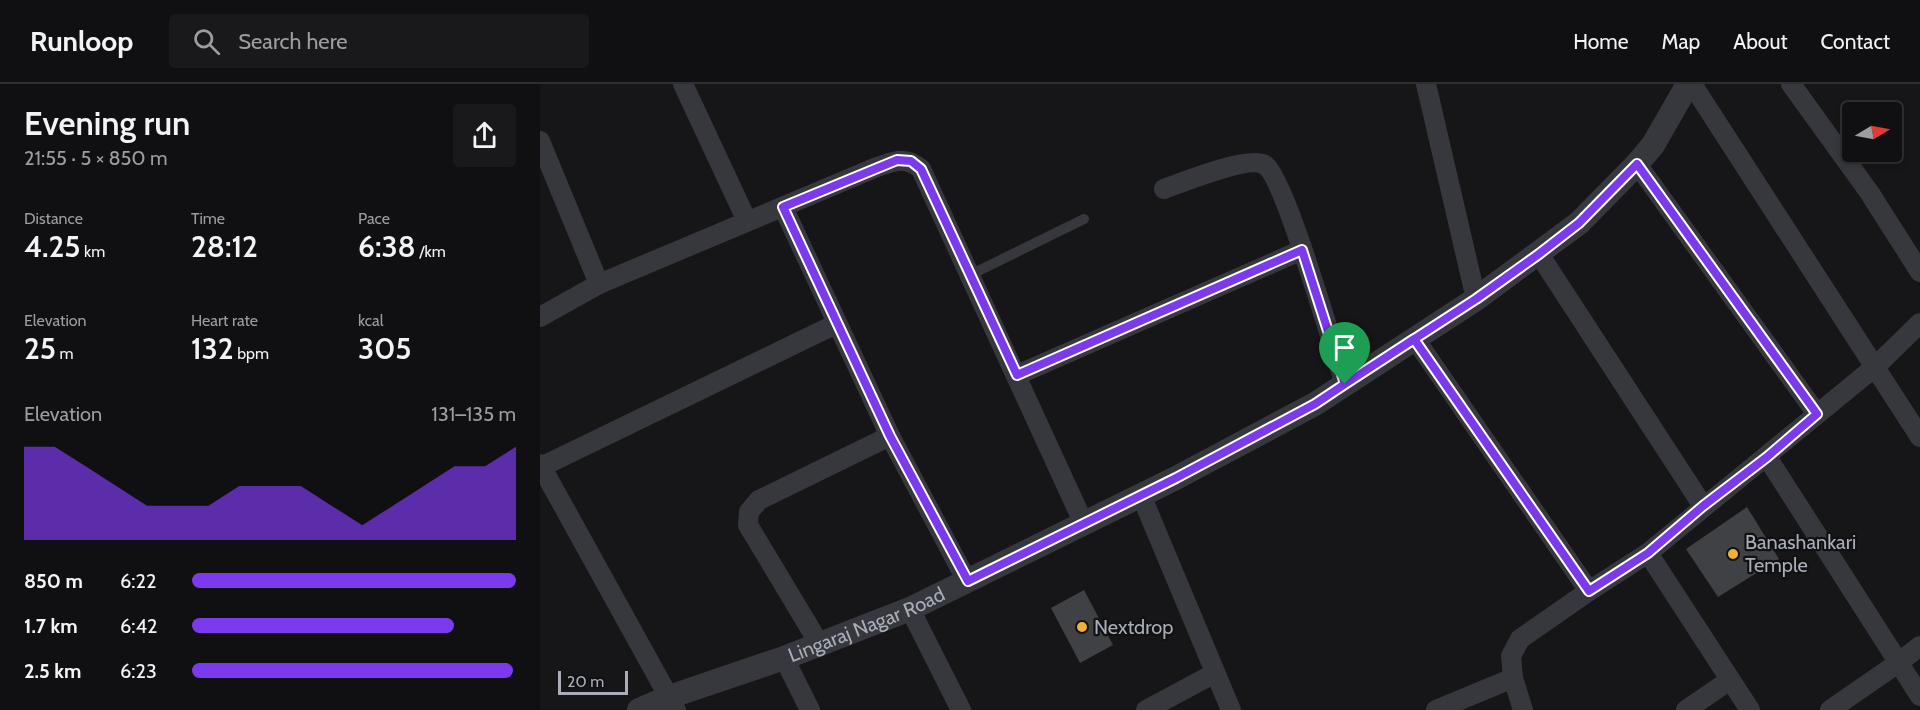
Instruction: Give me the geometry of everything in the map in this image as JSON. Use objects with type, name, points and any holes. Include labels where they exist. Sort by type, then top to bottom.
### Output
[{"type":"street","points":[[683,84],[747,221]]},
{"type":"street","points":[[1426,84],[1476,299]]},
{"type":"street","name":"Lingaraj Nagar Road","points":[[639,710],[673,703],[910,609],[1084,524],[1315,404],[1476,299],[1579,223],[1653,146],[1688,84]]},
{"type":"street","points":[[1692,84],[1920,437]]},
{"type":"street","points":[[1791,84],[1869,192],[1920,272]]},
{"type":"street","points":[[540,141],[599,284]]},
{"type":"street","points":[[540,317],[599,284],[747,221],[877,167],[897,160],[911,161],[921,169],[1084,524]]},
{"type":"street","points":[[1164,189],[1233,166],[1251,162],[1265,164],[1275,177],[1302,250],[1345,384]]},
{"type":"street","points":[[1637,164],[1817,414]]},
{"type":"street","points":[[783,207],[890,436],[968,581]]},
{"type":"street","points":[[1017,375],[1302,250]]},
{"type":"street","points":[[1539,254],[1703,506]]},
{"type":"street","points":[[1523,710],[1513,678],[1511,656],[1520,639],[1648,553],[1876,366],[1920,323]]},
{"type":"street","points":[[673,703],[541,465],[836,324]]},
{"type":"street","points":[[1414,339],[1589,591]]},
{"type":"street","points":[[820,645],[748,525],[749,512],[759,500],[890,436]]},
{"type":"street","points":[[1767,457],[1920,696]]},
{"type":"street","points":[[1141,495],[1231,710]]},
{"type":"street","points":[[1648,553],[1750,710]]},
{"type":"street","points":[[910,609],[962,710]]},
{"type":"street","points":[[1830,710],[1920,646]]},
{"type":"street","points":[[784,658],[810,710]]},
{"type":"street","points":[[1146,710],[1215,673]]},
{"type":"street","points":[[1436,710],[1513,678]]},
{"type":"street","points":[[1686,710],[1730,680]]},
{"type":"lane","points":[[970,275],[1084,219]]},
{"type":"building","name":"Banashankari Temple","points":[[1747,507],[1779,559],[1718,597],[1686,549]]},
{"type":"building","name":"Nextdrop","points":[[1084,590],[1113,645],[1080,663],[1051,608]]},
{"type":"place","name":"Banashankari Temple","points":[[1733,554]]},
{"type":"place","name":"Nextdrop","points":[[1082,627]]},
{"type":"route","points":[[1345,384],[1315,404],[1176,478],[968,581],[890,436],[783,207],[877,167],[897,160],[911,161],[921,169],[1017,375],[1302,250],[1345,384],[1414,339],[1476,299],[1539,254],[1579,223],[1637,164],[1817,414],[1648,553],[1589,591],[1414,339],[1345,384]]}]
